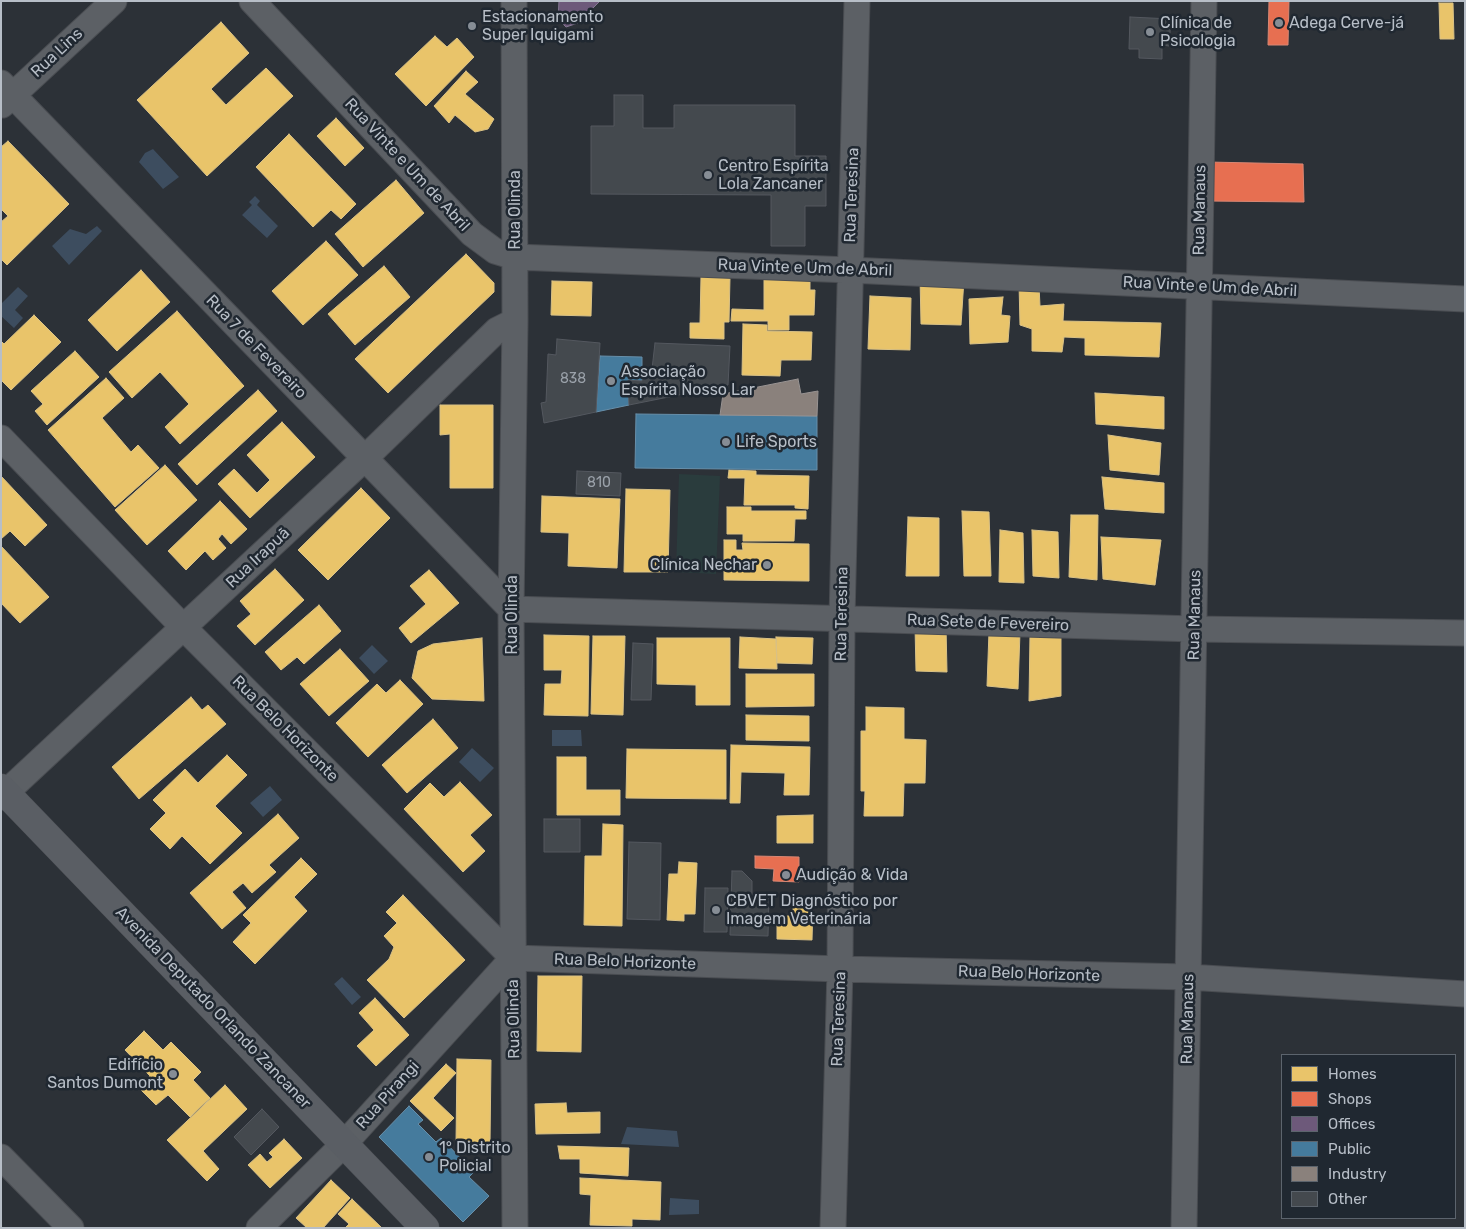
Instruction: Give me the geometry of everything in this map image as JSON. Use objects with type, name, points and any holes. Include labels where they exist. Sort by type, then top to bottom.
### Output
[{"type":"street","name":"Rua Lins","points":[[5,94],[114,1]]},
{"type":"street","name":"Rua Vinte e Um de Abril","points":[[252,1],[472,234],[495,251],[515,257],[850,270],[1465,299]]},
{"type":"street","name":"Rua Olinda","points":[[514,1],[515,321],[511,610],[515,1228]]},
{"type":"street","name":"Rua Teresina","points":[[832,1228],[840,969],[842,618],[857,1]]},
{"type":"street","name":"Rua Manaus","points":[[1184,1228],[1204,1]]},
{"type":"street","name":"Rua 7 de Fevereiro","points":[[5,94],[511,610]]},
{"type":"street","name":"Rua Irapuã","points":[[3,793],[184,628],[364,459],[497,330],[515,321]]},
{"type":"street","name":"Rua Belo Horizonte","points":[[1,438],[184,628],[513,958],[840,969],[1188,977],[1465,994]]},
{"type":"street","name":"Rua Sete de Fevereiro","points":[[511,610],[1195,629],[1465,633]]},
{"type":"street","name":"Avenida Deputado Orlando Zancaner","points":[[3,793],[425,1228]]},
{"type":"street","name":"Rua Pirangi","points":[[258,1228],[344,1144],[513,958]]},
{"type":"street","points":[[1,1158],[71,1228]]},
{"type":"shaded area","points":[[679,474],[720,476],[716,574],[676,572]]},
{"type":"water","points":[[153,149],[179,177],[163,189],[139,162],[145,153]]},
{"type":"water","points":[[255,196],[260,201],[257,205],[278,226],[267,238],[242,215],[252,205],[249,202]]},
{"type":"water","points":[[97,226],[102,231],[69,265],[52,246],[70,229],[86,234]]},
{"type":"water","points":[[18,287],[28,296],[15,310],[23,318],[14,328],[1,316],[1,304]]},
{"type":"water","points":[[372,645],[388,661],[374,674],[359,658]]},
{"type":"water","points":[[552,730],[581,730],[582,746],[552,746]]},
{"type":"water","points":[[472,748],[494,768],[480,782],[459,762]]},
{"type":"water","points":[[270,786],[282,800],[263,817],[250,803]]},
{"type":"water","points":[[342,977],[361,997],[352,1005],[334,984]]},
{"type":"water","points":[[627,1127],[677,1131],[679,1147],[621,1144]]},
{"type":"water","points":[[670,1198],[699,1200],[699,1214],[669,1215]]},
{"type":"building: Homes","points":[[1439,3],[1453,3],[1454,39],[1440,39]]},
{"type":"building: Homes","points":[[221,22],[249,53],[211,89],[226,105],[266,68],[293,96],[207,176],[137,100]]},
{"type":"building: Homes","points":[[435,36],[447,47],[457,38],[474,57],[426,106],[395,74]]},
{"type":"building: Homes","points":[[466,71],[478,82],[465,94],[494,119],[488,129],[475,132],[455,115],[449,123],[434,106]]},
{"type":"building: Homes","points":[[336,118],[364,148],[345,166],[317,136]]},
{"type":"building: Homes","points":[[289,134],[356,204],[341,219],[331,210],[313,227],[256,167]]},
{"type":"building: Homes","points":[[8,141],[69,204],[7,265],[1,259],[1,222],[8,216],[1,209],[1,147]]},
{"type":"building: Homes","points":[[396,180],[424,213],[363,267],[335,234]]},
{"type":"building: Homes","points":[[326,241],[358,275],[303,325],[272,291]]},
{"type":"building: Homes","points":[[466,254],[494,283],[494,292],[388,393],[355,359]]},
{"type":"building: Homes","points":[[384,266],[410,297],[355,345],[328,314]]},
{"type":"building: Homes","points":[[141,270],[170,302],[117,351],[88,320]]},
{"type":"building: Homes","points":[[920,276],[964,279],[961,325],[921,324]]},
{"type":"building: Homes","points":[[701,277],[730,277],[729,322],[724,322],[724,339],[690,338],[690,323],[700,323]]},
{"type":"building: Homes","points":[[764,277],[810,277],[810,290],[815,290],[814,315],[789,315],[789,330],[768,330],[768,321],[731,321],[732,309],[764,310]]},
{"type":"building: Homes","points":[[552,281],[592,282],[591,316],[551,315]]},
{"type":"building: Homes","points":[[1019,283],[1039,286],[1040,306],[1064,304],[1063,321],[1161,323],[1159,357],[1085,355],[1085,338],[1064,337],[1062,352],[1032,351],[1032,329],[1020,325]]},
{"type":"building: Homes","points":[[870,296],[911,298],[910,350],[868,349]]},
{"type":"building: Homes","points":[[1003,297],[1001,315],[1010,316],[1008,342],[970,344],[969,299]]},
{"type":"building: Homes","points":[[177,311],[244,386],[180,444],[165,427],[189,404],[160,372],[132,398],[109,372]]},
{"type":"building: Homes","points":[[34,315],[61,342],[11,390],[1,380],[1,341],[4,344]]},
{"type":"building: Homes","points":[[743,324],[767,325],[767,331],[812,332],[811,360],[781,360],[780,376],[742,375]]},
{"type":"building: Homes","points":[[75,351],[99,377],[47,425],[35,411],[43,404],[31,391]]},
{"type":"building: Homes","points":[[106,378],[124,398],[102,418],[131,452],[138,445],[159,468],[115,507],[48,430]]},
{"type":"building: Homes","points":[[258,390],[277,411],[197,485],[178,464]]},
{"type":"building: Homes","points":[[1095,393],[1164,397],[1164,429],[1096,424]]},
{"type":"building: Homes","points":[[440,405],[493,405],[493,488],[450,488],[450,434],[440,435]]},
{"type":"building: Homes","points":[[282,422],[315,457],[250,518],[218,484],[234,469],[257,493],[270,480],[247,455]]},
{"type":"building: Homes","points":[[1108,435],[1161,443],[1159,475],[1110,470]]},
{"type":"building: Homes","points":[[165,465],[197,500],[147,545],[115,510]]},
{"type":"building: Homes","points":[[729,470],[756,471],[756,475],[809,476],[808,509],[795,508],[795,505],[744,505],[745,478],[728,478]]},
{"type":"building: Homes","points":[[1,476],[47,525],[25,546],[10,531],[1,539]]},
{"type":"building: Homes","points":[[1102,477],[1164,483],[1164,513],[1105,509]]},
{"type":"building: Homes","points":[[361,488],[390,518],[328,580],[298,550]]},
{"type":"building: Homes","points":[[626,489],[670,490],[668,572],[624,572]]},
{"type":"building: Homes","points":[[542,496],[620,499],[617,568],[568,566],[569,533],[541,532]]},
{"type":"building: Homes","points":[[220,501],[247,529],[231,544],[222,534],[218,539],[226,548],[213,560],[205,551],[186,570],[168,551]]},
{"type":"building: Homes","points":[[727,507],[751,507],[751,511],[806,511],[806,519],[795,519],[794,541],[743,541],[743,534],[727,534]]},
{"type":"building: Homes","points":[[962,511],[989,512],[991,576],[964,576]]},
{"type":"building: Homes","points":[[1071,515],[1098,515],[1097,580],[1069,577]]},
{"type":"building: Homes","points":[[908,517],[939,518],[939,576],[906,576]]},
{"type":"building: Homes","points":[[1000,530],[1023,533],[1024,583],[999,582]]},
{"type":"building: Homes","points":[[1032,530],[1058,532],[1059,578],[1033,576]]},
{"type":"building: Homes","points":[[1101,537],[1161,540],[1155,585],[1103,579]]},
{"type":"building: Homes","name":"Clínica Nechar","points":[[724,540],[736,540],[736,550],[743,550],[742,543],[809,544],[809,581],[724,580]]},
{"type":"building: Homes","points":[[1,546],[49,597],[20,623],[1,603]]},
{"type":"building: Homes","points":[[275,569],[304,600],[255,645],[237,626],[251,614],[240,601]]},
{"type":"building: Homes","points":[[429,570],[459,603],[411,643],[399,628],[426,604],[410,586]]},
{"type":"building: Homes","points":[[319,605],[341,631],[304,664],[297,657],[281,670],[265,652]]},
{"type":"building: Homes","points":[[915,626],[946,627],[947,672],[916,671]]},
{"type":"building: Homes","points":[[989,632],[1020,632],[1018,689],[987,686]]},
{"type":"building: Homes","points":[[544,635],[589,636],[588,716],[544,715],[545,684],[561,684],[562,670],[544,670]]},
{"type":"building: Homes","points":[[1030,635],[1061,637],[1061,696],[1029,701]]},
{"type":"building: Homes","points":[[593,636],[625,636],[623,715],[591,714]]},
{"type":"building: Homes","points":[[740,637],[776,639],[777,669],[739,668]]},
{"type":"building: Homes","points":[[776,637],[813,638],[812,664],[777,663]]},
{"type":"building: Homes","points":[[482,638],[484,701],[432,699],[412,678],[418,651],[433,644]]},
{"type":"building: Homes","points":[[657,638],[730,638],[730,705],[696,705],[696,685],[657,684]]},
{"type":"building: Homes","points":[[340,649],[369,681],[329,716],[300,684]]},
{"type":"building: Homes","points":[[746,674],[814,674],[814,706],[746,707]]},
{"type":"building: Homes","points":[[400,680],[423,704],[368,757],[336,723],[377,684],[386,693]]},
{"type":"building: Homes","points":[[191,697],[202,710],[208,705],[226,724],[139,799],[112,767]]},
{"type":"building: Homes","points":[[866,707],[904,708],[904,739],[926,740],[925,783],[904,783],[903,816],[864,816],[865,791],[861,791],[861,731],[866,731]]},
{"type":"building: Homes","points":[[746,715],[809,716],[809,741],[746,740]]},
{"type":"building: Homes","points":[[433,719],[458,748],[407,793],[382,765]]},
{"type":"building: Homes","points":[[731,745],[810,747],[809,795],[784,795],[785,773],[741,772],[740,803],[730,803]]},
{"type":"building: Homes","points":[[627,749],[726,750],[726,799],[626,798]]},
{"type":"building: Homes","points":[[227,755],[247,775],[215,806],[242,833],[210,864],[182,836],[170,849],[150,829],[166,813],[153,800],[185,769],[198,783]]},
{"type":"building: Homes","points":[[557,757],[586,757],[586,790],[620,790],[620,815],[557,815]]},
{"type":"building: Homes","points":[[460,782],[492,815],[470,835],[485,851],[463,872],[404,809],[430,783],[444,797]]},
{"type":"building: Homes","points":[[278,814],[299,838],[269,865],[276,872],[252,893],[243,883],[232,892],[246,908],[222,929],[190,893]]},
{"type":"building: Homes","points":[[813,815],[813,843],[777,843],[777,816]]},
{"type":"building: Homes","points":[[603,824],[623,825],[622,926],[584,925],[585,856],[602,856]]},
{"type":"building: Homes","points":[[301,858],[317,874],[294,897],[307,911],[255,964],[233,942],[251,923],[243,915]]},
{"type":"building: Homes","points":[[679,862],[697,863],[695,914],[684,914],[684,921],[667,920],[669,874],[678,874]]},
{"type":"building: Homes","points":[[403,895],[465,960],[404,1018],[367,980],[389,959],[394,947],[384,936],[397,923],[386,912]]},
{"type":"building: Homes","points":[[793,905],[813,906],[812,940],[777,939],[777,916],[793,916]]},
{"type":"building: Homes","points":[[538,976],[582,976],[581,1052],[537,1051]]},
{"type":"building: Homes","points":[[375,998],[409,1035],[376,1066],[357,1046],[374,1030],[359,1013]]},
{"type":"building: Homes","name":"Edifício Santos Dumont","points":[[144,1031],[163,1050],[171,1042],[201,1072],[193,1080],[210,1098],[190,1117],[168,1095],[156,1105],[138,1087],[150,1076],[125,1050]]},
{"type":"building: Homes","points":[[457,1059],[491,1060],[490,1143],[456,1143]]},
{"type":"building: Homes","points":[[446,1064],[456,1073],[433,1098],[454,1118],[441,1131],[410,1101]]},
{"type":"building: Homes","points":[[225,1085],[247,1109],[203,1151],[219,1169],[207,1181],[167,1140]]},
{"type":"building: Homes","points":[[566,1103],[567,1113],[600,1112],[600,1133],[536,1134],[535,1104]]},
{"type":"building: Homes","points":[[284,1139],[302,1158],[270,1188],[248,1165],[260,1154],[267,1162],[273,1157],[269,1153]]},
{"type":"building: Homes","points":[[558,1146],[629,1148],[628,1176],[580,1173],[580,1159],[560,1159]]},
{"type":"building: Homes","points":[[580,1178],[661,1182],[660,1220],[632,1219],[632,1226],[590,1225],[591,1195],[580,1194]]},
{"type":"building: Homes","points":[[331,1180],[350,1198],[323,1228],[307,1228],[296,1218]]},
{"type":"building: Homes","points":[[352,1199],[382,1228],[345,1228],[349,1224],[338,1214]]},
{"type":"building: Shops","name":"Adega Cerve-já","points":[[1269,1],[1289,1],[1288,45],[1268,45]]},
{"type":"building: Shops","points":[[1207,162],[1303,164],[1304,202],[1208,201]]},
{"type":"building: Shops","name":"Audição & Vida","points":[[755,856],[799,857],[799,882],[773,881],[774,869],[755,868]]},
{"type":"building: Offices","points":[[559,1],[600,1],[578,23],[566,27],[558,19]]},
{"type":"building: Public","points":[[600,356],[642,357],[642,381],[628,380],[629,405],[596,412]]},
{"type":"building: Public","name":"Life Sports","points":[[636,414],[817,416],[817,470],[635,468]]},
{"type":"building: Public","name":"1° Distrito Policial","points":[[409,1106],[423,1120],[418,1124],[436,1142],[441,1138],[474,1172],[469,1177],[489,1196],[463,1222],[379,1137]]},
{"type":"building: Industry","points":[[798,379],[801,394],[818,391],[817,416],[720,415],[723,394]]},
{"type":"building: Other","name":"Clínica de Psicologia","points":[[1130,17],[1171,19],[1169,46],[1162,45],[1162,59],[1139,58],[1139,49],[1129,49]]},
{"type":"building: Other","name":"Centro Espírita Lola Zancaner","points":[[614,95],[643,95],[643,128],[674,128],[674,105],[795,105],[795,156],[826,156],[826,206],[805,206],[805,246],[771,246],[771,195],[591,194],[591,126],[614,126]]},
{"type":"building: Other","points":[[557,339],[600,343],[596,412],[544,423],[541,403],[546,402],[548,354],[556,355]]},
{"type":"building: Other","points":[[655,343],[730,346],[728,385],[629,405],[628,380],[642,381],[643,371],[652,369]]},
{"type":"building: Other","points":[[577,471],[621,473],[620,496],[576,494]]},
{"type":"building: Other","points":[[633,643],[653,644],[651,700],[631,700]]},
{"type":"building: Other","points":[[544,819],[580,819],[580,852],[544,852]]},
{"type":"building: Other","points":[[629,842],[661,843],[660,920],[627,919]]},
{"type":"building: Other","points":[[732,871],[742,871],[752,881],[752,898],[769,898],[768,936],[730,935]]},
{"type":"building: Other","name":"CBVET Diagnóstico por Imagem Veterinária","points":[[705,888],[728,888],[727,932],[704,932]]},
{"type":"building: Other","points":[[262,1109],[279,1127],[251,1155],[234,1137]]},
{"type":"place","name":"Adega Cerve-já","points":[[1279,23]]},
{"type":"place","name":"Estacionamento Super Iquigami","points":[[472,26]]},
{"type":"place","name":"Clínica de Psicologia","points":[[1150,32]]},
{"type":"place","name":"Centro Espírita Lola Zancaner","points":[[708,175]]},
{"type":"place","name":"Associação Espírita Nosso Lar","points":[[611,381]]},
{"type":"place","name":"Life Sports","points":[[726,442]]},
{"type":"place","name":"Clínica Nechar","points":[[767,565]]},
{"type":"place","name":"Audição & Vida","points":[[786,875]]},
{"type":"place","name":"CBVET Diagnóstico por Imagem Veterinária","points":[[716,910]]},
{"type":"place","name":"Edifício Santos Dumont","points":[[173,1074]]},
{"type":"place","name":"1° Distrito Policial","points":[[429,1157]]}]
